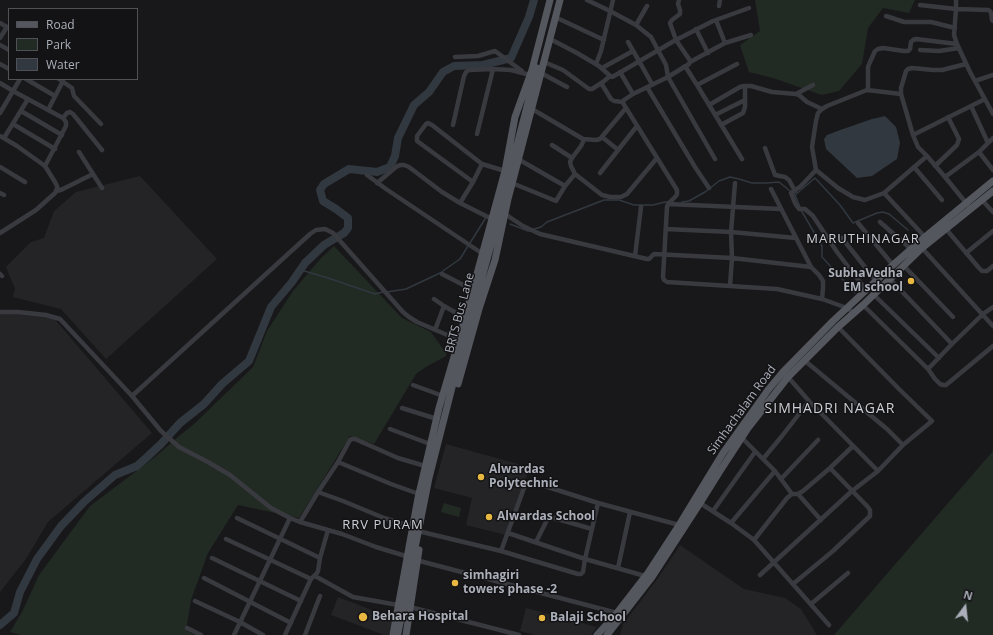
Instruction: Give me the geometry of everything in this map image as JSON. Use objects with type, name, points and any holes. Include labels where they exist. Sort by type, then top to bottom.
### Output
[{"type":"main road","points":[[406,635],[410,607],[412,527],[425,466],[505,171],[515,117],[550,0]]},
{"type":"main road","name":"BRTS Bus Lane","points":[[398,635],[412,558],[431,470],[554,0]]},
{"type":"main road","points":[[393,635],[398,605],[412,558],[422,532],[445,430],[478,313],[494,265],[512,183],[560,0]]},
{"type":"main road","name":"Simhachalam Road","points":[[597,635],[648,575],[679,525],[697,501],[728,446],[768,390],[786,374],[847,308],[866,290],[911,249],[920,246],[925,237],[969,206],[993,181]]},
{"type":"main road","points":[[606,635],[620,620],[697,501],[776,391],[786,374],[804,360],[904,266],[920,246],[946,229],[969,206],[982,200],[993,191]]},
{"type":"street","points":[[587,0],[636,25],[651,37],[666,65],[668,77],[715,159]]},
{"type":"street","points":[[596,64],[602,51],[613,0]]},
{"type":"street","points":[[678,0],[681,12],[670,23],[676,40],[690,62]]},
{"type":"street","points":[[720,0],[720,6]]},
{"type":"street","points":[[956,0],[954,36],[966,64],[993,114]]},
{"type":"street","points":[[920,5],[956,9],[988,10],[991,13],[993,21]]},
{"type":"street","points":[[636,25],[647,6]]},
{"type":"street","points":[[544,62],[563,70],[589,89],[592,89],[610,76],[614,76],[696,29],[749,8]]},
{"type":"street","points":[[886,16],[904,22],[931,22],[955,28]]},
{"type":"street","points":[[555,17],[604,40]]},
{"type":"street","points":[[716,20],[725,43]]},
{"type":"street","points":[[0,23],[7,27],[0,38]]},
{"type":"street","points":[[696,29],[708,53]]},
{"type":"street","points":[[602,83],[611,99],[617,102],[623,102],[633,94],[668,77],[690,62],[725,43],[750,35]]},
{"type":"street","points":[[867,90],[868,67],[875,51],[878,49],[883,48],[908,51],[911,42],[916,38],[958,46]]},
{"type":"street","points":[[550,40],[596,64],[610,76]]},
{"type":"street","points":[[628,42],[640,61],[649,86],[695,167],[709,188]]},
{"type":"street","points":[[920,50],[936,51],[958,46]]},
{"type":"street","points":[[602,68],[633,51]]},
{"type":"street","points":[[456,57],[478,56],[497,52],[528,74]]},
{"type":"street","points":[[697,85],[737,64]]},
{"type":"street","points":[[966,64],[942,70],[908,68],[901,88],[901,94],[913,135],[922,151],[969,206]]},
{"type":"street","points":[[685,66],[742,159]]},
{"type":"street","points":[[453,125],[466,72],[472,69],[493,69],[511,70],[528,74]]},
{"type":"street","points":[[477,134],[493,69]]},
{"type":"street","points":[[620,72],[633,94]]},
{"type":"street","points":[[541,73],[567,87]]},
{"type":"street","points":[[975,81],[993,75]]},
{"type":"street","points":[[0,113],[19,80]]},
{"type":"street","points":[[28,80],[55,96]]},
{"type":"street","points":[[48,110],[61,80],[72,88],[74,96],[101,124]]},
{"type":"street","points":[[0,83],[63,118],[66,122],[62,135],[45,166]]},
{"type":"street","points":[[796,94],[813,84]]},
{"type":"street","points":[[709,105],[744,86],[755,87],[772,92],[796,94],[807,102],[822,109]]},
{"type":"street","points":[[721,125],[743,113],[745,107],[744,86]]},
{"type":"street","points":[[901,94],[867,90],[822,109],[818,113],[812,147],[816,170],[838,188],[853,197],[865,200],[884,193],[926,156]]},
{"type":"street","points":[[28,99],[13,124],[2,137],[45,166],[57,186],[57,191]]},
{"type":"street","points":[[913,135],[985,99]]},
{"type":"street","points":[[715,115],[745,100]]},
{"type":"street","points":[[0,101],[5,104]]},
{"type":"street","points":[[623,102],[677,190],[677,194],[667,207],[664,280],[667,282],[777,289],[822,299],[847,308],[854,313]]},
{"type":"street","points":[[971,106],[988,143]]},
{"type":"street","points":[[532,109],[583,139],[596,140],[602,137],[626,108]]},
{"type":"street","points":[[21,111],[62,135]]},
{"type":"street","points":[[63,118],[70,112],[102,150]]},
{"type":"street","points":[[935,166],[957,145],[959,139],[948,117]]},
{"type":"street","points":[[473,182],[417,141],[417,136],[426,124],[430,123],[482,164],[505,171]]},
{"type":"street","points":[[13,124],[54,149]]},
{"type":"street","points":[[600,173],[637,126]]},
{"type":"street","points":[[602,137],[617,149]]},
{"type":"street","points":[[945,177],[979,152],[993,138]]},
{"type":"street","points":[[583,139],[581,146],[570,162],[571,166],[575,174],[602,195],[610,197],[627,194],[657,158]]},
{"type":"street","points":[[552,145],[572,158]]},
{"type":"street","points":[[765,148],[775,175],[785,177],[789,180],[799,208],[803,209],[812,216],[866,290]]},
{"type":"street","points":[[79,152],[102,188]]},
{"type":"street","points":[[979,152],[993,170]]},
{"type":"street","points":[[518,159],[565,186]]},
{"type":"street","points":[[460,203],[482,164]]},
{"type":"street","points":[[377,183],[396,167],[404,165],[409,167],[442,192],[492,219]]},
{"type":"street","points":[[0,167],[24,182]]},
{"type":"street","points":[[914,167],[942,200]]},
{"type":"street","points":[[793,192],[816,170]]},
{"type":"street","points":[[0,233],[36,210],[57,191],[93,174]]},
{"type":"street","points":[[366,174],[377,183],[483,254]]},
{"type":"street","points":[[512,183],[556,201],[565,186],[575,174]]},
{"type":"street","points":[[730,286],[732,258],[731,232],[735,183]]},
{"type":"street","points":[[771,189],[811,267],[819,275],[822,281],[822,299]]},
{"type":"street","points":[[884,193],[925,237]]},
{"type":"street","points":[[982,200],[993,212]]},
{"type":"street","points":[[670,202],[781,209]]},
{"type":"street","points":[[635,256],[641,207]]},
{"type":"street","points":[[505,214],[540,234],[647,259],[654,254],[732,258],[811,267]]},
{"type":"street","points":[[880,222],[911,249]]},
{"type":"street","points":[[858,223],[893,265]]},
{"type":"street","points":[[132,396],[310,234],[316,230],[325,228],[333,233],[409,317],[459,340]]},
{"type":"street","points":[[666,229],[731,232],[796,238]]},
{"type":"street","points":[[946,229],[982,271],[987,271],[993,266]]},
{"type":"street","points":[[966,253],[993,231]]},
{"type":"street","points":[[842,238],[876,281]]},
{"type":"street","points":[[920,246],[993,326]]},
{"type":"street","points":[[904,266],[954,317]]},
{"type":"street","points":[[442,274],[473,290]]},
{"type":"street","points":[[890,279],[952,344]]},
{"type":"street","points":[[874,294],[939,358]]},
{"type":"street","points":[[434,299],[465,318]]},
{"type":"street","points":[[863,305],[928,369],[935,379],[943,385],[946,385],[993,346]]},
{"type":"street","points":[[435,330],[444,306]]},
{"type":"street","points":[[928,369],[983,314],[993,307]]},
{"type":"street","points":[[0,312],[46,315],[60,319],[132,396],[161,431],[179,448],[230,475],[271,508],[290,518],[412,558],[617,613]]},
{"type":"street","points":[[760,575],[852,491],[878,471],[903,445],[932,421],[838,327]]},
{"type":"street","points":[[804,360],[903,445]]},
{"type":"street","points":[[786,374],[808,401],[878,471]]},
{"type":"street","points":[[413,385],[443,396]]},
{"type":"street","points":[[763,460],[808,401]]},
{"type":"street","points":[[402,408],[437,419]]},
{"type":"street","points":[[390,429],[430,444]]},
{"type":"street","points":[[742,438],[775,471],[792,494]]},
{"type":"street","points":[[300,522],[338,462],[348,442],[352,439],[398,458],[425,466]]},
{"type":"street","points":[[781,479],[818,440]]},
{"type":"street","points":[[754,540],[787,498],[792,494],[798,494],[804,491],[853,446]]},
{"type":"street","points":[[713,511],[755,452]]},
{"type":"street","points":[[338,462],[419,494]]},
{"type":"street","points":[[793,584],[833,551],[870,516],[870,510],[830,468]]},
{"type":"street","points":[[731,523],[775,471]]},
{"type":"street","points":[[501,551],[524,488],[529,482],[679,525]]},
{"type":"street","points":[[318,492],[343,500],[384,518],[412,527]]},
{"type":"street","points":[[798,494],[821,520]]},
{"type":"street","points":[[697,501],[754,540],[829,625]]},
{"type":"street","points":[[422,532],[501,551],[581,574],[583,572],[598,503]]},
{"type":"street","points":[[618,568],[630,512]]},
{"type":"street","points":[[536,542],[546,519],[550,517],[592,529]]},
{"type":"street","points":[[237,518],[320,558]]},
{"type":"street","points":[[234,635],[290,518]]},
{"type":"street","points":[[285,635],[313,577],[318,571],[328,530]]},
{"type":"street","points":[[508,533],[586,559],[648,575]]},
{"type":"street","points":[[226,539],[269,560],[313,577],[352,597],[398,605]]},
{"type":"street","points":[[212,558],[301,601]]},
{"type":"street","points":[[811,604],[848,573]]},
{"type":"street","points":[[204,578],[290,622]]},
{"type":"street","points":[[305,635],[320,596]]},
{"type":"street","points":[[196,601],[263,635]]},
{"type":"street","points":[[410,607],[519,635]]},
{"type":"street","points":[[187,628],[201,635]]},
{"type":"shaded area","points":[[140,176],[217,259],[106,359],[61,309],[13,297],[15,289],[6,267],[31,242],[44,238],[54,211],[76,192]]},
{"type":"shaded area","points":[[0,313],[52,316],[152,433],[48,522],[26,559],[0,592]]},
{"type":"shaded area","name":"Alwardas Polytechnic","points":[[446,444],[529,467],[517,511],[512,510],[506,535],[466,525],[472,498],[434,488]]},
{"type":"shaded area","points":[[680,545],[744,589],[785,598],[801,609],[817,635],[620,635],[623,624],[658,578]]},
{"type":"shaded area","name":"Behara Hospital","points":[[338,597],[395,619],[389,635],[384,635],[331,615]]},
{"type":"shaded area","name":"Balaji School","points":[[526,608],[597,627],[591,635],[535,635],[520,631]]},
{"type":"green space","points":[[755,0],[915,0],[909,13],[883,8],[868,28],[862,64],[839,91],[822,95],[773,78],[749,72],[740,45],[760,31]]},
{"type":"green space","points":[[334,246],[402,318],[431,332],[446,353],[446,356],[416,374],[374,444],[350,436],[299,518],[238,505],[208,553],[191,600],[186,630],[195,635],[21,635],[10,632],[22,612],[39,575],[90,506],[155,457],[194,424],[253,367],[267,331],[293,291],[321,258]]},
{"type":"green space","points":[[993,451],[993,635],[834,635]]},
{"type":"green space","points":[[444,503],[461,508],[459,517],[441,512]]},
{"type":"water","points":[[885,116],[896,127],[900,143],[897,159],[872,176],[857,178],[826,149],[824,139],[827,135]]},
{"type":"waterway","points":[[0,625],[14,613],[20,592],[37,559],[61,526],[85,501],[115,475],[137,466],[161,444],[180,423],[204,404],[222,384],[249,361],[271,307],[292,282],[305,263],[324,245],[344,233],[348,228],[348,218],[323,201],[320,190],[324,184],[349,169],[377,172],[390,167],[395,156],[398,138],[414,105],[429,92],[443,72],[454,66],[483,65],[511,58],[529,17],[534,0]]},
{"type":"waterway","points":[[682,202],[689,201],[705,192],[719,181],[730,177],[752,183],[779,182],[795,195],[815,178],[840,205],[853,223],[883,212],[889,214],[908,230]]},
{"type":"waterway","points":[[795,195],[800,207]]},
{"type":"waterway","points":[[534,229],[541,227],[547,222],[604,200],[619,200],[634,205],[653,205],[669,202]]},
{"type":"waterway","points":[[801,210],[822,246],[822,257],[855,293]]},
{"type":"waterway","points":[[470,243],[485,219]]},
{"type":"waterway","points":[[510,224],[530,231]]},
{"type":"waterway","points":[[387,292],[406,289],[440,273],[460,259],[468,246]]},
{"type":"waterway","points":[[301,270],[375,294],[383,292]]},
{"type":"place","name":"SubhaVedha EM school","points":[[911,281]]},
{"type":"place","name":"Alwardas Polytechnic","points":[[481,477]]},
{"type":"place","name":"Alwardas School","points":[[489,517]]},
{"type":"place","name":"simhagiri towers phase -2","points":[[455,583]]},
{"type":"place","name":"Behara Hospital","points":[[363,617]]},
{"type":"place","name":"Balaji School","points":[[542,618]]},
{"type":"district","name":"MARUTHINAGAR","points":[[863,239]]},
{"type":"district","name":"SIMHADRI NAGAR","points":[[830,409]]},
{"type":"district","name":"RRV PURAM","points":[[383,525]]}]
